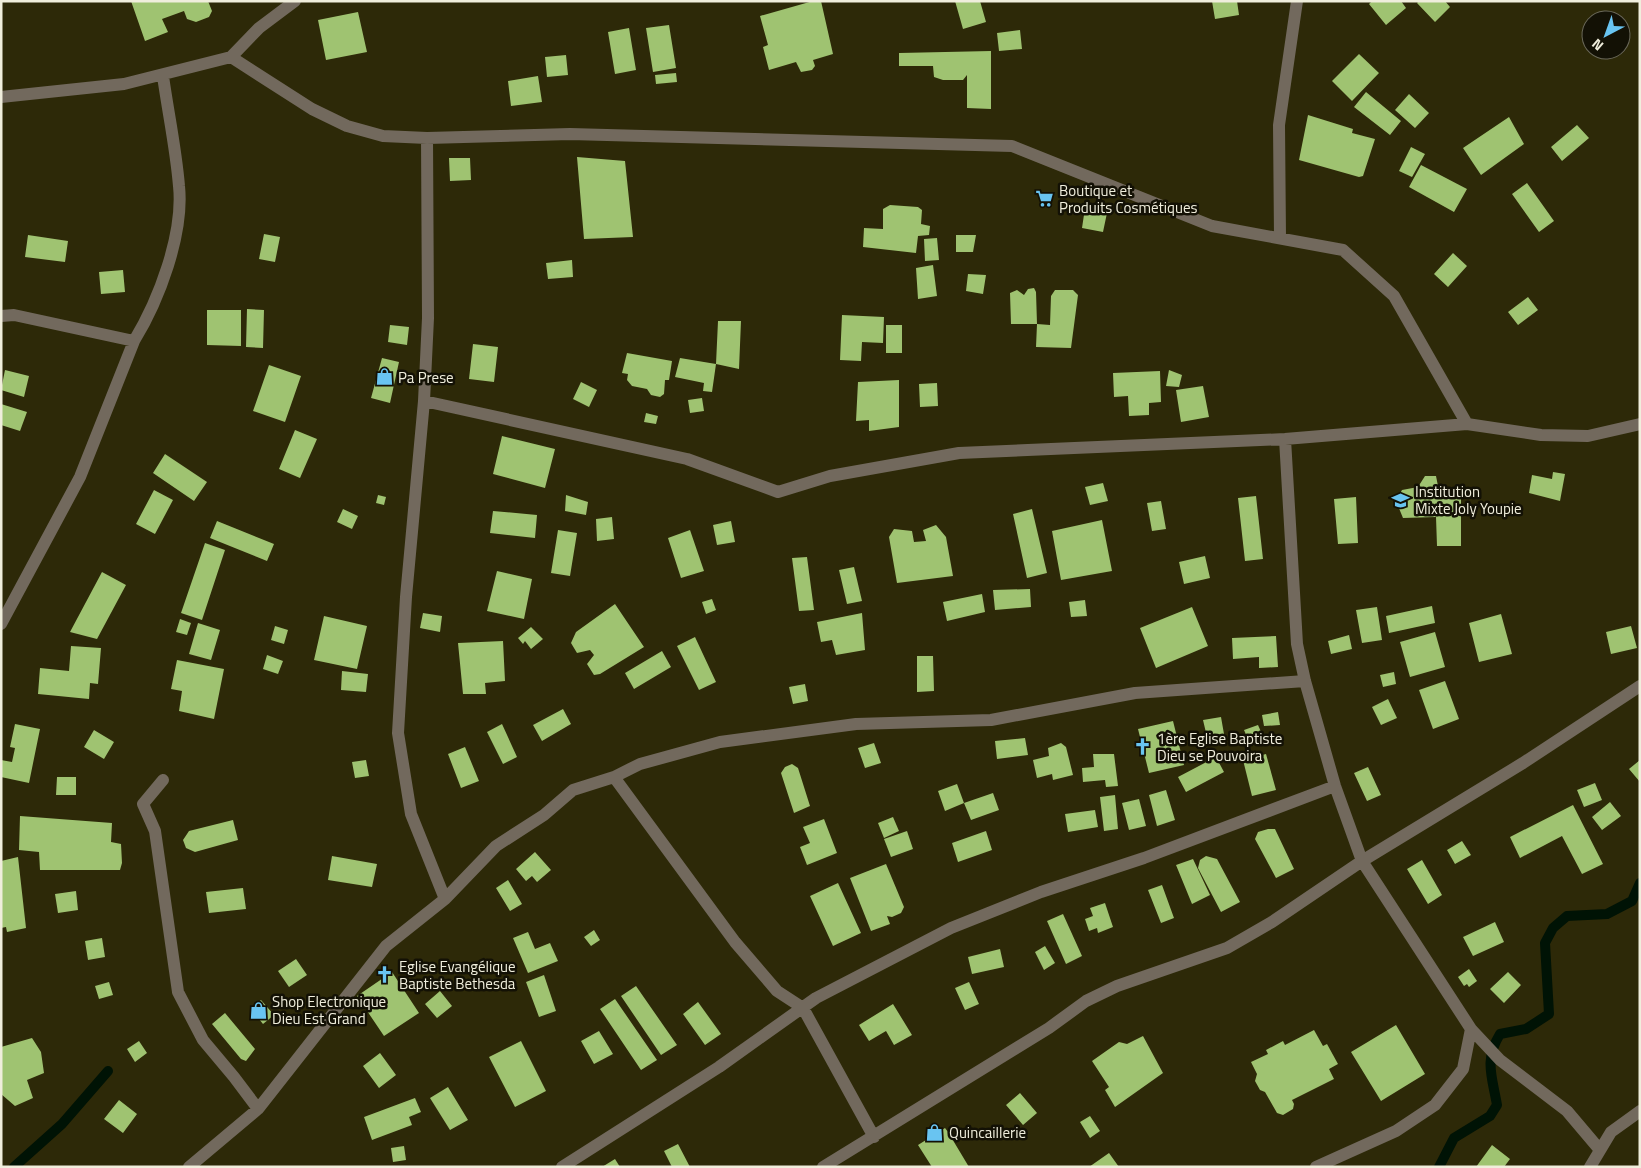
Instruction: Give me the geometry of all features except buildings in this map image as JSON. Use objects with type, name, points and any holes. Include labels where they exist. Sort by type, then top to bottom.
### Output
[{"type":"street","points":[[1,97],[124,84],[163,76],[231,57],[259,28],[295,1]]},
{"type":"street","points":[[1280,237],[1279,125],[1297,1]]},
{"type":"street","points":[[231,57],[312,109],[347,126],[383,136],[427,138],[570,134],[1012,146],[1212,226],[1343,250],[1394,296],[1467,424]]},
{"type":"street","points":[[1,624],[80,477],[134,341],[143,326],[174,248],[180,187],[163,76]]},
{"type":"street","points":[[427,138],[428,318],[424,401],[406,597],[398,733],[411,814],[445,899]]},
{"type":"street","points":[[1,316],[14,315],[134,341]]},
{"type":"street","points":[[424,401],[687,459],[778,492],[830,476],[959,453],[1285,439],[1467,424],[1541,435],[1588,436],[1640,424]]},
{"type":"street","points":[[1285,439],[1297,644],[1304,682],[1335,786],[1362,861],[1471,1028],[1500,1060],[1567,1111],[1600,1150]]},
{"type":"street","points":[[188,1167],[258,1109],[386,946],[445,899],[496,846],[544,815],[573,790],[614,776],[640,764],[720,742],[856,724],[991,720],[1135,693],[1304,682]]},
{"type":"street","points":[[823,1167],[1049,1028],[1086,1001],[1117,986],[1227,948],[1272,922],[1362,861],[1523,763],[1640,686]]},
{"type":"street","points":[[614,776],[735,942],[778,991],[803,1008],[874,1137]]},
{"type":"street","points":[[163,780],[143,804],[154,831],[178,992],[203,1040],[258,1109]]},
{"type":"street","points":[[562,1167],[719,1067],[816,998],[951,928],[1041,892],[1144,858],[1335,786]]},
{"type":"street","points":[[1316,1167],[1396,1131],[1436,1105],[1463,1070],[1471,1028]]},
{"type":"street","points":[[1590,1167],[1611,1132],[1640,1111]]},
{"type":"waterway","points":[[1439,1167],[1454,1138],[1490,1116],[1497,1105],[1491,1060],[1495,1043],[1500,1034],[1526,1029],[1549,1014],[1545,943],[1553,928],[1567,916],[1607,914],[1632,901],[1640,883]]},
{"type":"waterway","points":[[14,1167],[62,1124],[108,1071]]},
{"type":"place","name":"Boutique et Produits Cosmétiques","points":[[1045,199]]},
{"type":"place","name":"Pa Prese","points":[[384,377]]},
{"type":"place","name":"Institution Mixte Joly Youpie","points":[[1401,500]]},
{"type":"place","name":"1ère Eglise Baptiste Dieu se Pouvoira","points":[[1143,747]]},
{"type":"place","name":"Eglise Evangélique Baptiste Bethesda","points":[[385,975]]},
{"type":"place","name":"Shop Electronique Dieu Est Grand","points":[[258,1010]]},
{"type":"place","name":"Quincaillerie","points":[[935,1132]]}]
